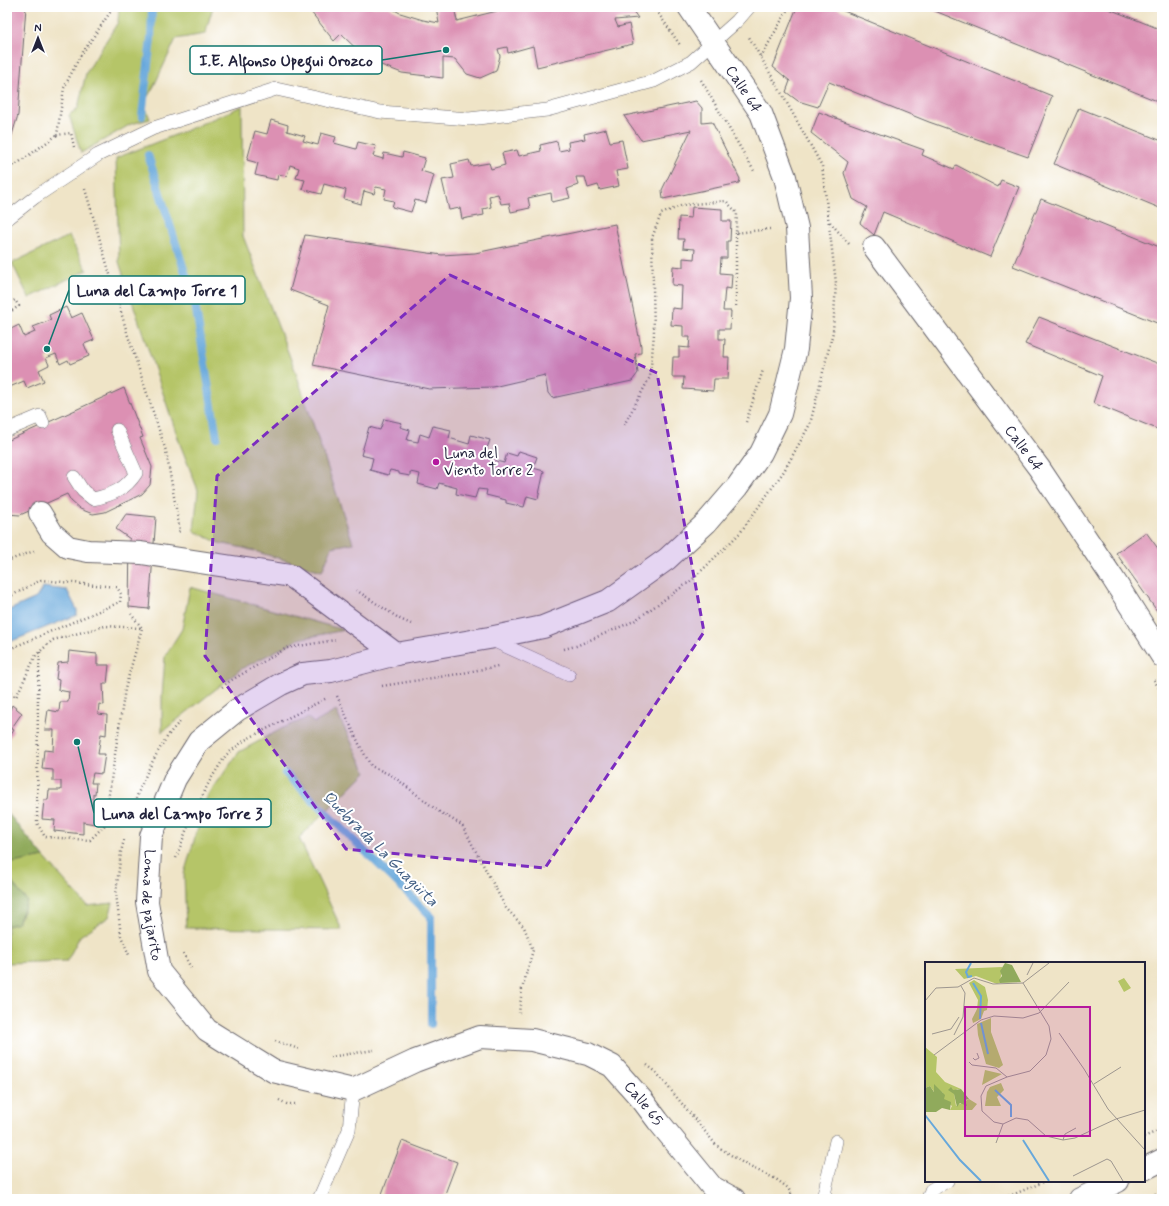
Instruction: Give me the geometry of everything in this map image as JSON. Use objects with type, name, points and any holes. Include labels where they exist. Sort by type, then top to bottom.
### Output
[{"type":"street","name":"Calle 64","points":[[489,638],[543,627],[608,601],[667,559],[706,523],[737,487],[761,453],[780,414],[796,349],[801,298],[797,228],[786,177],[760,113],[689,7]]},
{"type":"street","name":"Calle 64","points":[[874,248],[1039,468],[1112,576],[1162,656]]},
{"type":"street","points":[[40,513],[52,534],[68,547],[88,551],[142,553],[291,576],[396,654]]},
{"type":"street","name":"Loma de pajarito","points":[[353,1090],[273,1071],[266,1067],[207,1030],[159,971],[147,902],[152,836],[175,779],[199,741],[237,710],[281,684],[303,674],[331,671],[396,654],[489,638]]},
{"type":"street","name":"Calle 65","points":[[353,1090],[414,1061],[480,1037],[532,1040],[588,1054],[612,1066],[643,1101],[712,1187],[734,1199]]},
{"type":"street","points":[[1145,1168],[1162,1160]]},
{"type":"street","points":[[1080,1199],[1116,1182]]},
{"type":"lane","points":[[7,219],[35,197],[98,155],[154,128],[276,89],[380,112],[469,119],[547,110],[654,81],[691,62],[749,7]]},
{"type":"lane","points":[[7,430],[40,416],[43,423]]},
{"type":"lane","points":[[74,477],[82,491],[93,499],[108,496],[130,483],[136,473],[116,430]]},
{"type":"lane","points":[[489,638],[569,675]]},
{"type":"lane","points":[[319,1199],[349,1130],[353,1090]]},
{"type":"lane","points":[[823,1199],[836,1141]]},
{"type":"lane","points":[[928,1199],[931,1190],[945,1182]]},
{"type":"path","points":[[57,135],[64,88],[79,58],[111,11],[112,7]]},
{"type":"path","points":[[654,7],[691,62],[757,176]]},
{"type":"path","points":[[761,57],[789,7]]},
{"type":"path","points":[[7,171],[57,135],[71,133],[78,167],[113,286],[166,452],[180,531],[174,533]]},
{"type":"path","points":[[624,425],[650,377],[654,334],[652,238],[661,214],[682,205],[726,201],[737,213],[736,306]]},
{"type":"path","points":[[769,222],[772,236]]},
{"type":"path","points":[[736,233],[770,229]]},
{"type":"path","points":[[7,278],[10,273]]},
{"type":"path","points":[[7,305],[15,300],[19,306],[7,314]]},
{"type":"path","points":[[746,423],[764,366]]},
{"type":"path","points":[[7,561],[36,550],[33,544]]},
{"type":"path","points":[[7,601],[9,597],[41,580],[116,586],[121,594],[120,602],[7,650]]},
{"type":"path","points":[[342,613],[353,588],[400,619],[414,626]]},
{"type":"path","points":[[131,614],[142,628]]},
{"type":"path","points":[[7,691],[16,697],[36,655],[54,640],[105,626],[142,628]]},
{"type":"path","points":[[40,652],[38,693],[37,823],[45,837],[90,840],[104,826],[125,689],[142,628]]},
{"type":"path","points":[[218,691],[230,681],[287,648],[337,640]]},
{"type":"path","points":[[379,686],[458,674],[532,659],[576,646]]},
{"type":"path","points":[[336,694],[371,766],[393,776],[438,811],[462,825],[506,908],[524,927],[533,950],[522,989],[519,1013]]},
{"type":"path","points":[[176,860],[186,831],[209,782],[226,755],[245,740],[329,697]]},
{"type":"path","points":[[129,821],[135,798],[154,761],[173,728],[184,719]]},
{"type":"path","points":[[125,837],[121,852],[116,893],[121,936],[130,957]]},
{"type":"path","points":[[181,951],[193,971]]},
{"type":"path","points":[[272,1040],[302,1050]]},
{"type":"path","points":[[324,1058],[376,1050]]},
{"type":"path","points":[[272,1097],[287,1104],[301,1105]]},
{"type":"path","points":[[1145,1136],[1162,1128]]},
{"type":"path","points":[[997,1199],[1012,1195],[1044,1182]]},
{"type":"path","points":[[1144,1199],[1162,1191]]},
{"type":"highlighted area","points":[[450,275],[657,373],[704,632],[545,868],[346,849],[205,656],[217,476]]},
{"type":"green space","points":[[119,7],[213,7],[205,34],[176,39],[154,86],[144,103],[150,119],[131,124],[81,153],[69,115],[78,108],[86,73],[118,22]]},
{"type":"green space","points":[[242,106],[243,236],[295,370],[353,543],[332,547],[322,571],[244,548],[219,543],[194,531],[198,490],[180,444],[119,262],[116,158],[185,131]]},
{"type":"green space","points":[[69,236],[87,270],[29,298],[12,263]]},
{"type":"green space","points":[[190,587],[344,630],[299,639],[241,669],[162,732],[162,697],[165,656],[182,629]]},
{"type":"green space","points":[[336,711],[366,772],[299,838],[342,930],[186,928],[184,874],[207,797],[239,752],[283,728],[308,718],[314,723]]},
{"type":"green space","points":[[7,812],[44,857],[7,864]]},
{"type":"green space","points":[[44,857],[87,906],[113,903],[109,917],[80,936],[67,961],[7,963],[7,926],[18,923],[27,901],[9,879],[7,875],[7,864]]},
{"type":"green space","points":[[7,875],[27,901],[18,923],[7,926]]},
{"type":"water","points":[[43,587],[67,590],[77,610],[77,615],[7,643],[7,611],[36,598]]},
{"type":"building","points":[[7,7],[26,7],[18,115],[11,138],[7,145]]},
{"type":"building","points":[[307,7],[389,7],[400,13],[439,23],[436,7],[454,7],[457,21],[513,7],[630,7],[638,18],[615,20],[618,27],[629,24],[633,44],[537,67],[533,46],[508,53],[507,47],[498,49],[500,56],[496,71],[480,78],[467,74],[455,59],[443,58],[443,78],[402,73],[368,60],[341,34],[334,41]]},
{"type":"building","points":[[797,7],[834,7],[1052,96],[1028,157],[929,122],[829,82],[818,107],[798,101],[786,92],[790,81],[773,67]]},
{"type":"building","points":[[925,7],[1104,7],[1162,30],[1162,103]]},
{"type":"building","points":[[696,101],[702,108],[702,123],[712,122],[740,179],[739,183],[663,199],[662,190],[691,130],[641,140],[624,116]]},
{"type":"building","points":[[1079,108],[1162,141],[1162,209],[1054,164]]},
{"type":"building","points":[[819,112],[924,150],[922,155],[954,169],[956,165],[998,187],[1001,180],[1019,187],[990,257],[883,212],[874,235],[860,223],[867,207],[853,199],[844,173],[848,162],[811,133]]},
{"type":"building","points":[[271,120],[288,125],[287,131],[305,136],[303,141],[318,145],[321,133],[336,137],[334,143],[356,149],[358,142],[376,146],[373,156],[383,159],[384,153],[402,157],[403,152],[425,158],[421,171],[434,175],[426,203],[415,200],[411,212],[392,207],[394,201],[384,199],[386,189],[376,187],[374,194],[364,191],[361,204],[344,199],[346,190],[324,184],[321,194],[302,189],[305,180],[296,178],[299,168],[290,165],[287,176],[278,174],[277,180],[255,175],[258,163],[247,160],[255,131],[267,134]]},
{"type":"building","points":[[606,129],[610,142],[622,140],[628,169],[616,171],[619,186],[600,190],[598,185],[588,188],[585,177],[576,177],[578,185],[567,189],[570,198],[552,202],[551,193],[528,198],[530,208],[511,212],[509,203],[501,204],[498,194],[489,196],[491,207],[483,209],[484,215],[462,219],[460,208],[449,210],[442,180],[454,178],[451,164],[469,160],[471,166],[489,163],[491,169],[505,165],[502,153],[517,150],[519,156],[541,151],[540,145],[557,141],[559,151],[569,149],[568,142],[585,139],[584,134]]},
{"type":"building","points":[[1041,199],[1162,248],[1162,325],[1013,266]]},
{"type":"building","points":[[692,207],[722,209],[722,221],[731,221],[730,241],[727,241],[727,258],[721,258],[720,273],[732,274],[731,289],[725,288],[723,311],[731,311],[730,329],[719,329],[719,339],[725,339],[724,357],[729,357],[728,379],[714,379],[713,391],[683,389],[684,377],[672,377],[673,357],[679,357],[679,347],[689,348],[690,337],[683,337],[683,326],[671,325],[672,308],[681,309],[682,286],[672,285],[673,266],[683,267],[683,258],[694,259],[695,249],[683,248],[684,239],[678,239],[679,217],[691,218]]},
{"type":"building","points":[[615,224],[641,346],[641,353],[635,354],[638,373],[632,381],[552,398],[548,393],[545,375],[493,387],[429,389],[313,365],[329,305],[290,290],[305,235],[442,255],[475,253]]},
{"type":"building","points":[[66,307],[71,318],[82,313],[94,340],[84,344],[89,356],[70,364],[68,360],[60,364],[56,354],[46,358],[49,365],[39,370],[44,381],[27,388],[24,381],[7,388],[7,331],[19,325],[24,337],[35,332],[33,327],[51,320],[49,315]]},
{"type":"building","points":[[1039,317],[1162,365],[1162,431],[1093,403],[1102,376],[1025,344]]},
{"type":"building","points":[[124,388],[143,437],[140,438],[152,467],[150,485],[142,494],[105,512],[93,514],[80,509],[71,501],[67,494],[20,515],[7,514],[7,441]]},
{"type":"building","name":"Luna del Viento Torre 2","points":[[384,419],[402,423],[400,427],[410,430],[407,440],[418,442],[420,434],[429,437],[433,426],[451,430],[449,438],[469,444],[471,435],[490,440],[486,451],[497,453],[496,461],[504,463],[507,453],[517,456],[519,451],[537,457],[533,468],[544,471],[538,499],[527,496],[524,507],[506,503],[506,500],[486,495],[487,490],[478,489],[475,498],[456,494],[457,488],[439,483],[437,489],[418,484],[420,474],[410,472],[410,476],[399,474],[399,472],[390,470],[388,475],[370,470],[373,458],[361,455],[369,427],[380,430]]},
{"type":"building","points":[[126,514],[156,517],[149,609],[129,607],[130,539],[116,529]]},
{"type":"building","points":[[1146,532],[1162,554],[1162,618],[1116,553]]},
{"type":"building","points":[[69,651],[97,654],[97,665],[109,665],[107,684],[103,684],[104,705],[99,704],[98,714],[107,715],[106,735],[101,734],[98,754],[105,754],[102,774],[93,773],[91,783],[96,783],[95,794],[93,794],[93,804],[97,805],[95,824],[83,822],[83,834],[54,831],[55,820],[42,819],[44,800],[48,800],[49,790],[61,790],[61,781],[53,781],[53,770],[42,769],[44,750],[53,751],[54,730],[45,730],[48,710],[59,712],[60,702],[68,702],[69,692],[58,690],[59,680],[56,679],[58,663],[68,662]]},
{"type":"building","points":[[12,705],[22,713],[11,729],[14,730],[7,741],[7,708],[10,710]]},
{"type":"building","points":[[402,1141],[457,1162],[443,1199],[380,1199]]},
{"type":"waterway","name":"Quebrada La Guagüita","points":[[142,116],[151,39],[152,7]]},
{"type":"waterway","name":"Quebrada La Guagüita","points":[[148,155],[195,304],[217,437]]},
{"type":"waterway","name":"Quebrada La Guagüita","points":[[285,773],[431,916],[431,1024]]},
{"type":"place","name":"I.E. Alfonso Upegui Orozco","points":[[446,50]]},
{"type":"place","name":"Luna del Campo Torre 1","points":[[47,349]]},
{"type":"place","name":"Luna del Viento Torre 2","points":[[436,462]]},
{"type":"place","name":"Luna del Campo Torre 3","points":[[77,742]]}]
